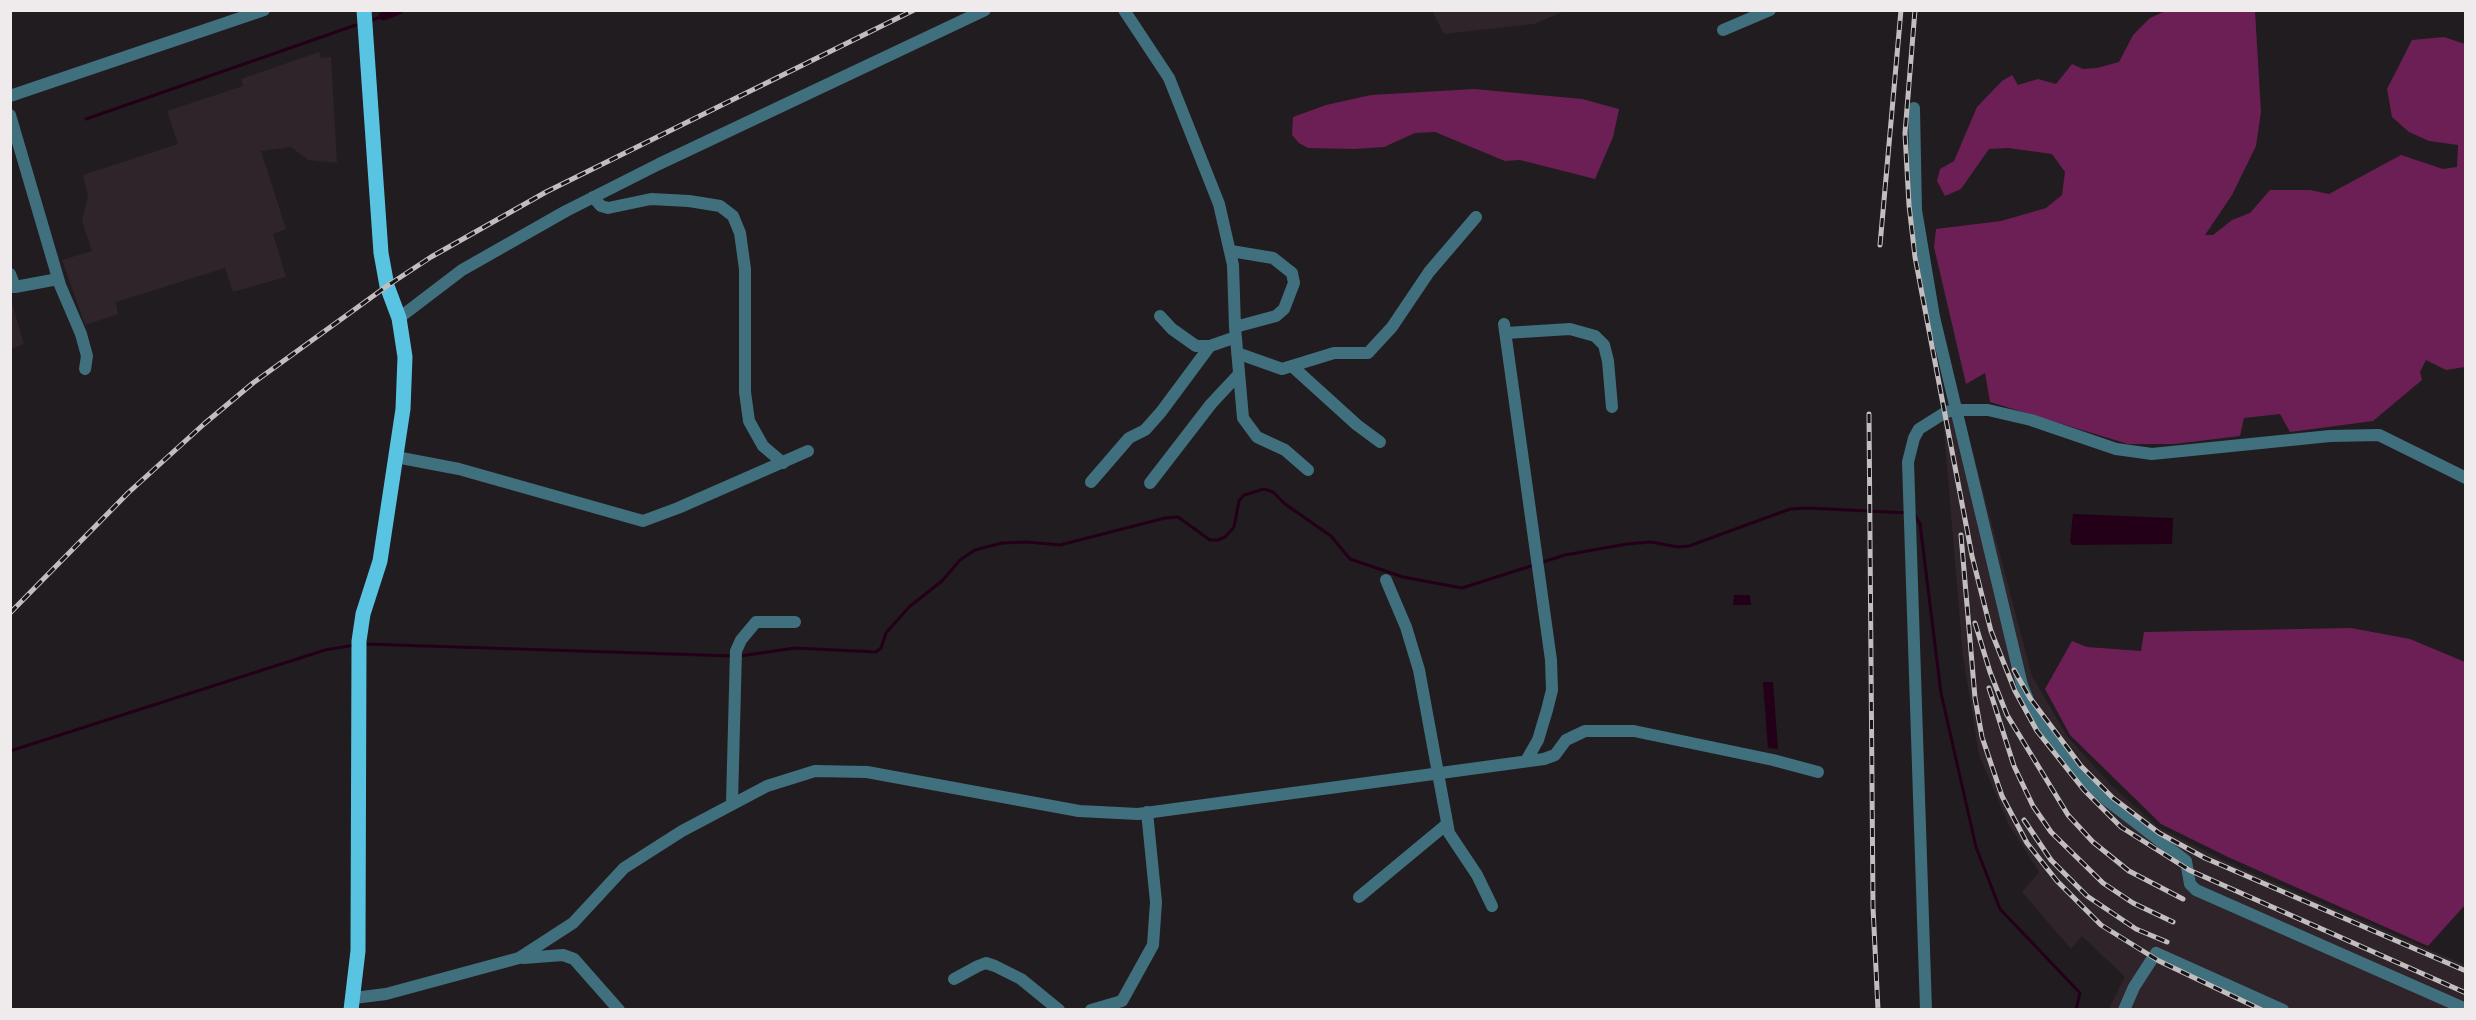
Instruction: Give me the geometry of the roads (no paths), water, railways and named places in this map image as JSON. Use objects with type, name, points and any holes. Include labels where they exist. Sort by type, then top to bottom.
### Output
[{"type":"main road","points":[[353,1004],[358,951],[359,644],[363,614],[380,561],[403,410],[405,357],[399,318],[387,286],[381,253],[364,10]]},
{"type":"street","points":[[10,96],[264,10]]},
{"type":"street","points":[[399,318],[462,270],[593,197],[985,10]]},
{"type":"street","points":[[1124,10],[1169,78],[1220,204],[1231,251],[1243,418],[1257,436],[1285,450],[1308,470]]},
{"type":"street","points":[[1723,30],[1770,10]]},
{"type":"street","points":[[1914,108],[1914,167],[1922,256],[2025,695],[2033,713],[2078,772],[2108,801],[2186,861],[2190,884],[2196,890],[2466,1009]]},
{"type":"street","points":[[10,115],[58,279],[81,334],[87,356],[85,369]]},
{"type":"street","points":[[593,197],[601,206],[608,208],[651,199],[689,201],[720,206],[733,216],[740,233],[745,262],[745,392],[749,421],[763,446],[783,463]]},
{"type":"street","points":[[1237,353],[1282,369],[1334,353],[1368,353],[1392,327],[1430,272],[1476,217]]},
{"type":"street","points":[[1091,482],[1129,438],[1145,430],[1161,412],[1210,346],[1236,332],[1276,316],[1284,309],[1294,283],[1292,273],[1273,258],[1231,251]]},
{"type":"street","points":[[10,274],[15,287],[58,279]]},
{"type":"street","points":[[1161,316],[1187,342],[1196,346],[1210,346]]},
{"type":"street","points":[[1526,761],[1538,740],[1551,690],[1551,660],[1505,328],[1570,329],[1595,336],[1604,345],[1608,361],[1612,407]]},
{"type":"street","points":[[1293,367],[1357,425],[1380,442]]},
{"type":"street","points":[[1150,483],[1211,405],[1239,374]]},
{"type":"street","points":[[1926,1010],[1908,462],[1914,438],[1930,420],[1957,410],[1988,410],[2015,415],[2107,447],[2152,454],[2330,436],[2379,435],[2466,478]]},
{"type":"street","points":[[396,457],[459,469],[635,521],[650,519],[678,508],[808,451]]},
{"type":"street","points":[[1386,580],[1406,627],[1419,670],[1447,824],[1455,844],[1477,875],[1492,906]]},
{"type":"street","points":[[732,802],[736,656],[746,633],[756,622],[795,622]]},
{"type":"street","points":[[519,958],[573,923],[624,868],[732,802],[767,786],[815,771],[867,772],[1079,811],[1147,812],[1526,761],[1555,755],[1566,740],[1586,731],[1634,731],[1773,760],[1818,772]]},
{"type":"street","points":[[1090,1010],[1122,1001],[1153,945],[1156,902],[1147,812]]},
{"type":"street","points":[[1359,897],[1447,824]]},
{"type":"street","points":[[2124,1010],[2134,987],[2156,953],[2283,1010]]},
{"type":"street","points":[[353,1004],[519,958],[563,955],[574,959],[619,1010]]},
{"type":"street","points":[[954,979],[986,963],[1021,979],[1059,1010]]},
{"type":"waterway","points":[[383,16],[399,10]]},
{"type":"waterway","points":[[372,20],[383,16]]},
{"type":"waterway","points":[[86,119],[356,25]]},
{"type":"waterway","points":[[740,656],[795,648],[876,652],[881,648],[886,633],[909,607],[942,581],[960,560],[975,550],[1002,543],[1027,542],[1060,545],[1165,518],[1178,517],[1210,540],[1218,540],[1225,537],[1234,527],[1239,501],[1244,495],[1264,489],[1273,492],[1285,504],[1331,536],[1350,559],[1403,577],[1462,588],[1534,565]]},
{"type":"waterway","points":[[1540,563],[1565,555],[1627,544],[1651,542],[1678,547],[1689,546],[1790,509],[1908,513]]},
{"type":"waterway","points":[[1914,514],[1920,524],[1941,693],[1976,847],[2000,909],[2080,993],[2076,1010]]},
{"type":"waterway","points":[[365,644],[733,656]]},
{"type":"waterway","points":[[10,751],[325,650],[355,645]]},
{"type":"railway","points":[[10,613],[128,493],[204,424],[253,383],[387,286],[431,257],[546,192],[914,10]]},
{"type":"railway","points":[[1880,245],[1901,10]]},
{"type":"railway","points":[[1915,10],[1905,133],[1909,205],[1915,257],[1972,556],[1991,631],[2015,691],[2037,731],[2084,790],[2121,827],[2189,870],[2466,993]]},
{"type":"railway","points":[[1869,414],[1873,907],[1878,1010]]},
{"type":"railway","points":[[1961,535],[1975,698],[1982,737],[2002,796],[2027,843],[2057,881],[2101,925],[2159,961],[2262,1010]]},
{"type":"railway","points":[[1975,623],[1990,672],[2007,715],[2068,815],[2093,842],[2129,871],[2183,899]]},
{"type":"railway","points":[[2014,670],[2030,698],[2081,766],[2113,798],[2159,833],[2205,858],[2466,971]]},
{"type":"railway","points":[[1989,688],[2014,766],[2033,806],[2051,832],[2103,883],[2133,903],[2173,922]]},
{"type":"railway","points":[[2024,820],[2051,860],[2087,896],[2136,929],[2167,942]]}]
